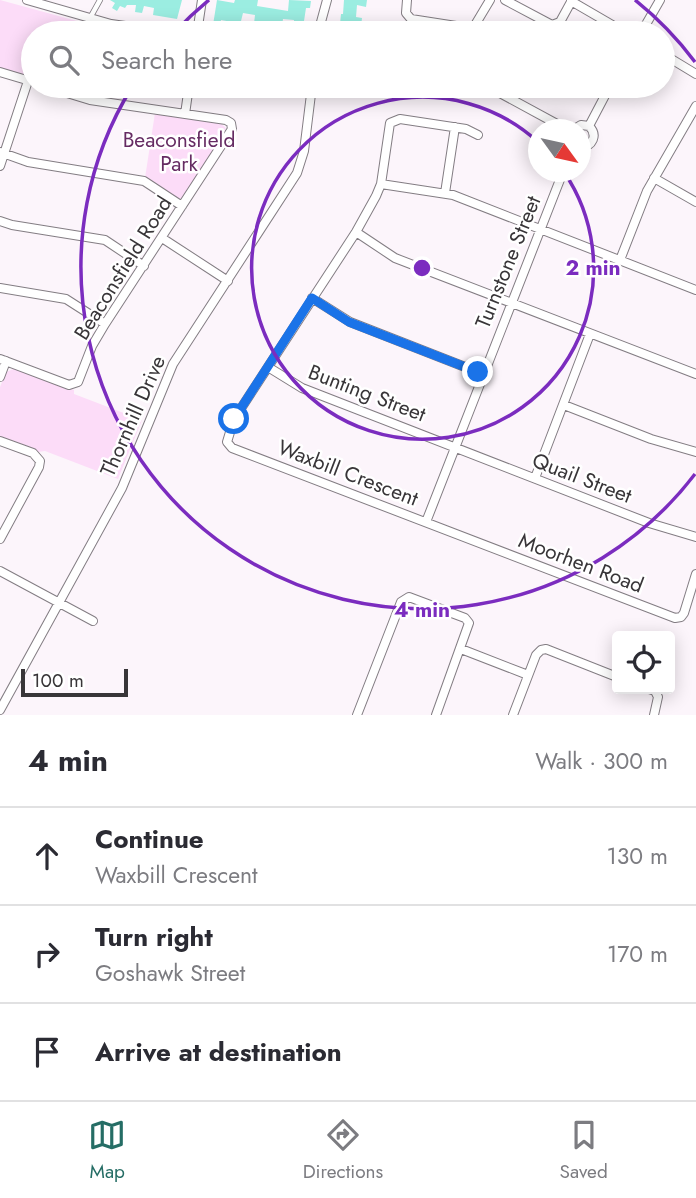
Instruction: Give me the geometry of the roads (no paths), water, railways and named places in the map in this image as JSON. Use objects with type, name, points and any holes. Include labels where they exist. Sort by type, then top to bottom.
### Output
[{"type":"street","points":[[27,0],[102,21]]},
{"type":"street","points":[[325,21],[327,0]]},
{"type":"street","points":[[407,0],[406,13],[411,19],[423,21]]},
{"type":"street","points":[[477,21],[490,0]]},
{"type":"street","points":[[505,0],[546,21]]},
{"type":"street","points":[[648,21],[660,0]]},
{"type":"street","points":[[559,21],[572,1],[606,21]]},
{"type":"street","points":[[199,21],[202,2]]},
{"type":"street","points":[[322,21],[325,14]]},
{"type":"street","points":[[675,61],[696,74]]},
{"type":"street","points":[[0,72],[21,79]]},
{"type":"street","points":[[0,166],[25,98]]},
{"type":"street","name":"Beaconsfield Road","points":[[3,360],[74,385],[80,380],[92,346],[105,324],[232,129],[231,123],[226,120],[83,98]]},
{"type":"street","points":[[185,114],[187,98]]},
{"type":"street","name":"Thornhill Drive","points":[[0,710],[125,480],[169,372],[298,173],[303,159],[312,98]]},
{"type":"street","points":[[510,98],[550,119]]},
{"type":"street","points":[[591,122],[604,98]]},
{"type":"street","points":[[620,260],[647,191],[695,110]]},
{"type":"street","name":"Waxbill Crescent","points":[[426,522],[229,446],[226,439],[234,419],[356,232],[381,184],[389,125],[394,120],[455,127]]},
{"type":"street","points":[[445,193],[455,127],[478,135]]},
{"type":"street","points":[[3,153],[28,162],[144,181],[182,206]]},
{"type":"street","points":[[654,178],[696,202]]},
{"type":"street","name":"Turnstone Street","points":[[426,522],[559,182]]},
{"type":"street","points":[[381,184],[445,193],[696,290]]},
{"type":"street","points":[[0,221],[105,240],[144,266]]},
{"type":"street","points":[[356,232],[395,258],[696,374]]},
{"type":"street","points":[[162,238],[228,281]]},
{"type":"street","points":[[0,288],[66,299],[105,324]]},
{"type":"street","points":[[312,298],[349,322],[483,374]]},
{"type":"street","points":[[535,478],[590,334]]},
{"type":"street","points":[[0,377],[3,360]]},
{"type":"street","name":"Bunting Street","points":[[268,367],[302,388],[456,447]]},
{"type":"street","points":[[564,404],[651,439],[696,450]]},
{"type":"street","points":[[0,440],[33,453],[40,461],[0,539]]},
{"type":"street","name":"Quail Street","points":[[456,447],[649,523],[696,537]]},
{"type":"street","name":"Moorhen Road","points":[[426,522],[675,618],[684,615],[696,574]]},
{"type":"street","points":[[0,571],[93,621]]},
{"type":"street","points":[[358,715],[404,598],[412,598],[467,620],[469,627],[436,715]]},
{"type":"street","points":[[461,649],[528,675]]},
{"type":"street","points":[[513,715],[537,653],[541,650],[546,649],[612,675]]},
{"type":"street","points":[[654,715],[656,694]]},
{"type":"lane","points":[[90,19],[100,0]]},
{"type":"park label","name":"Beaconsfield Park","points":[[179,152]]}]
